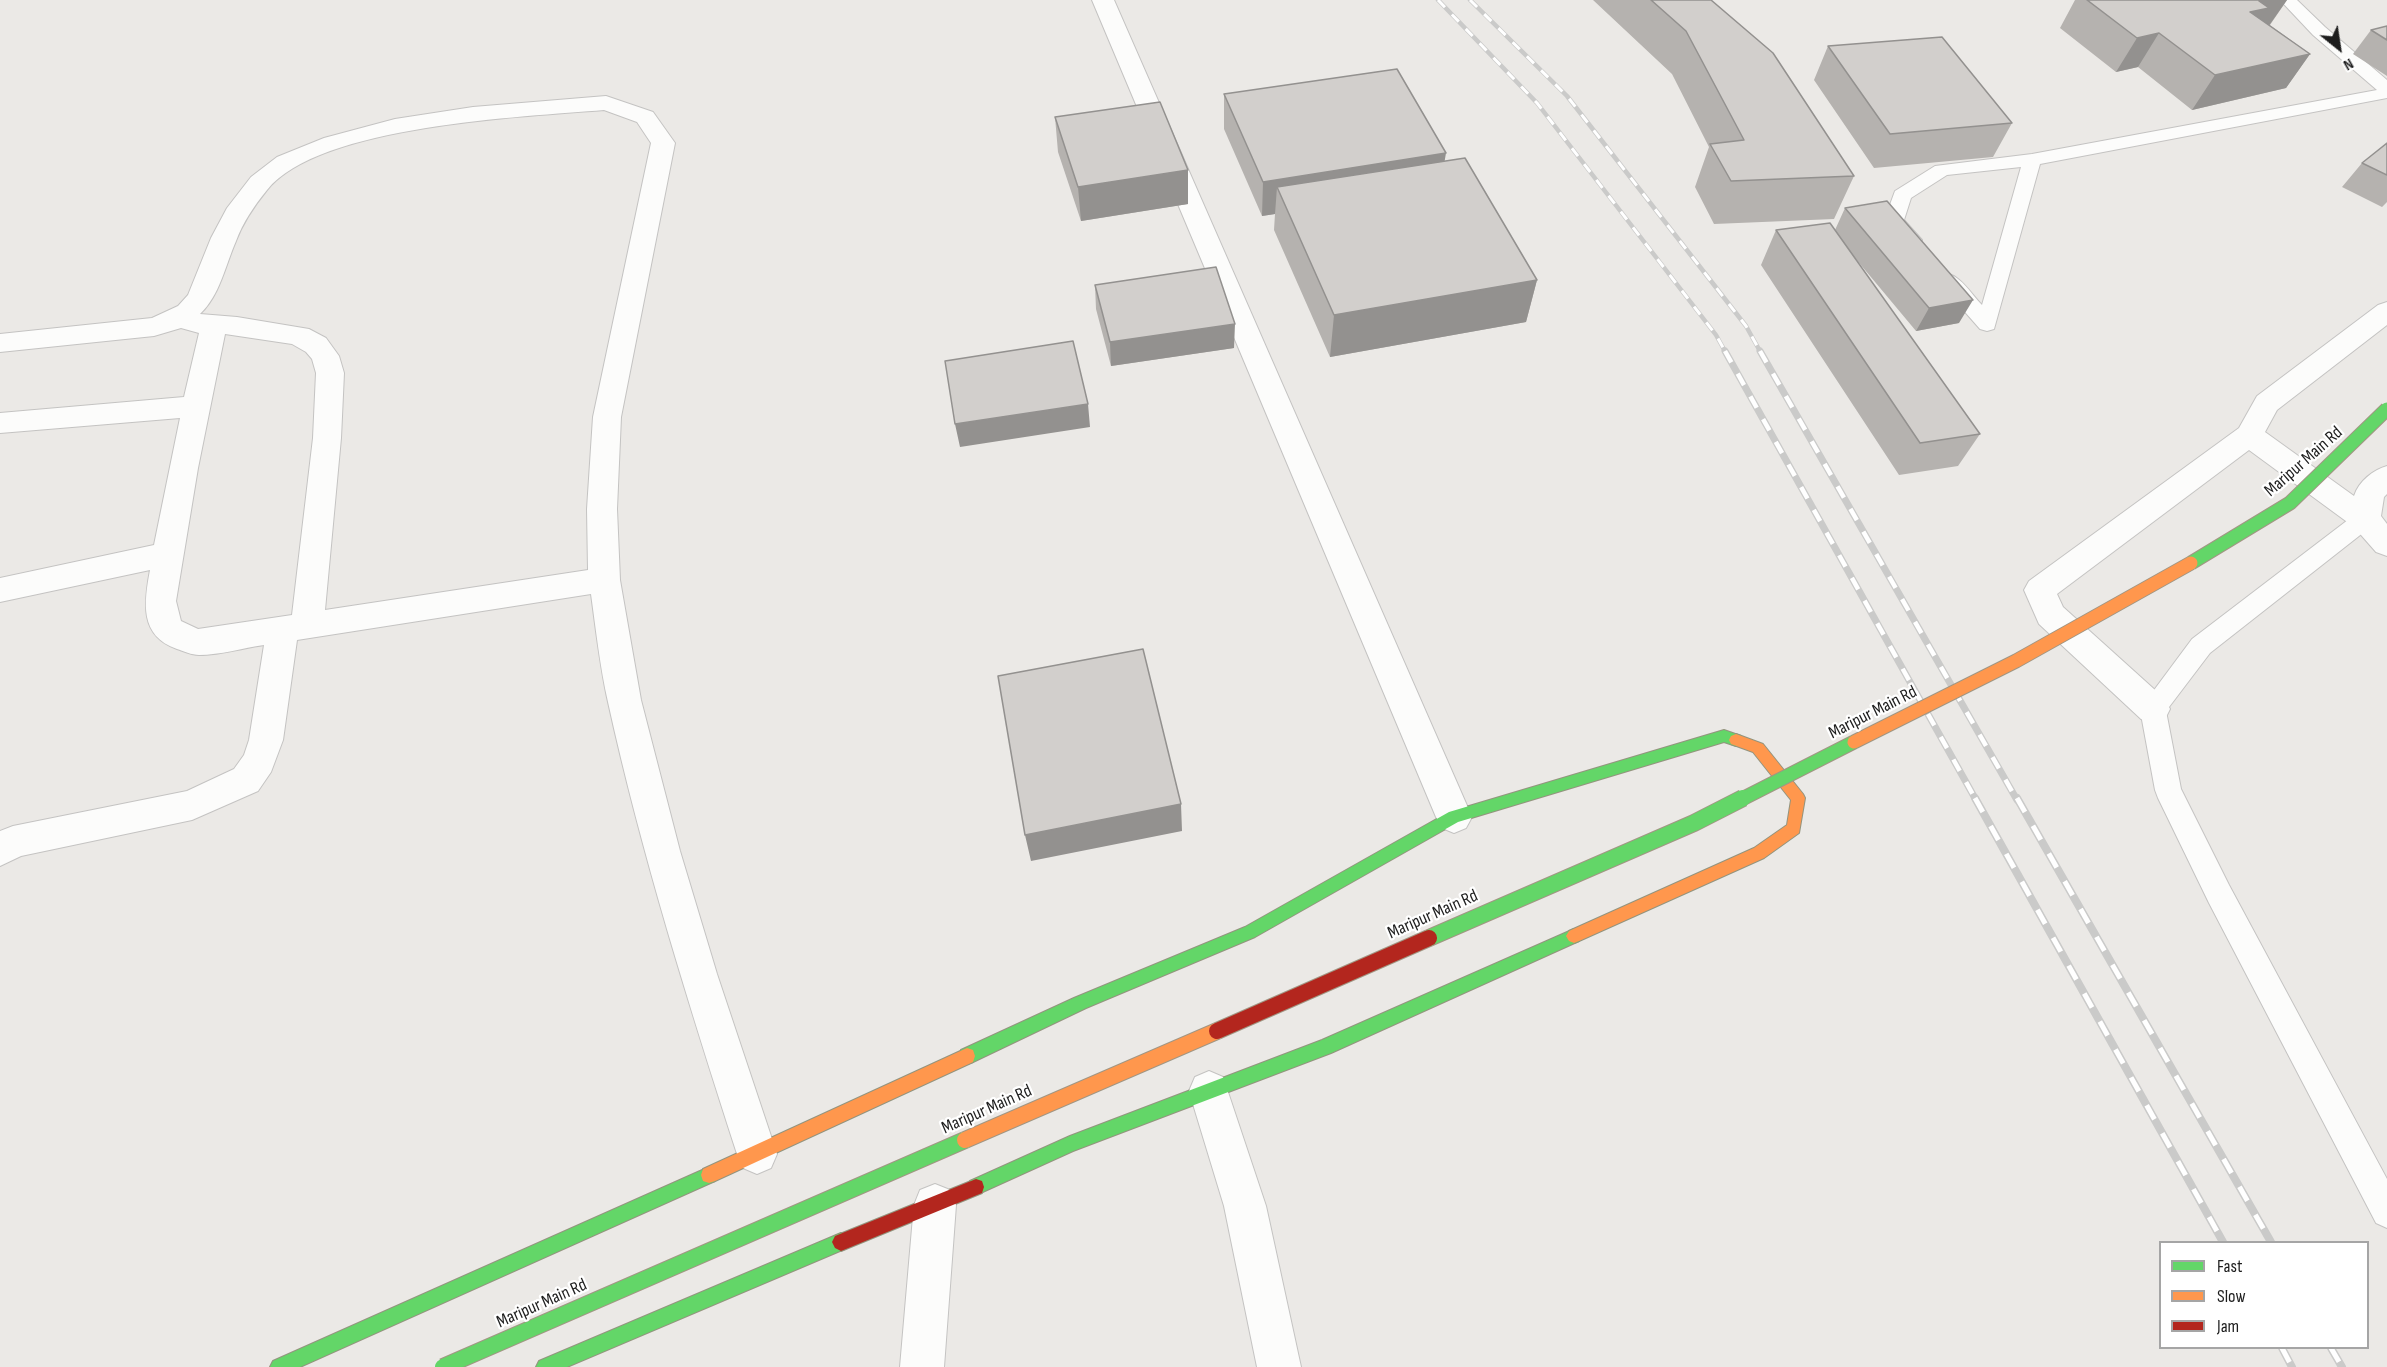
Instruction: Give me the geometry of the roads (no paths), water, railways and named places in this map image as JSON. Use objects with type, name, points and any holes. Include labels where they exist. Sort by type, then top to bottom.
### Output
[{"type":"street","points":[[1103,0],[1454,818]]},
{"type":"street","points":[[172,321],[187,312],[200,298],[240,208],[260,182],[286,162],[332,143],[395,126],[473,114],[606,103],[645,117],[663,143],[607,417],[602,509],[604,580],[624,700],[662,851],[698,974],[757,1154]]},
{"type":"street","points":[[2153,709],[2050,615],[2040,590],[2249,435],[2267,403],[2387,311]]},
{"type":"street","points":[[0,343],[129,330],[172,321],[214,324],[272,330],[299,336],[316,345],[325,356],[330,373],[327,438],[294,627],[259,762],[246,780],[192,805],[13,842],[0,850]]},
{"type":"street","points":[[214,324],[166,555],[160,601],[162,622],[174,636],[198,642],[604,580]]},
{"type":"street","points":[[0,423],[196,406]]},
{"type":"street","name":"Maripur Main Rd","points":[[443,1367],[1695,823],[2016,661],[2217,548],[2290,503],[2387,409]]},
{"type":"street","points":[[2249,435],[2364,519],[2387,544]]},
{"type":"street","points":[[2364,519],[2370,492],[2387,477]]},
{"type":"street","points":[[0,590],[166,555]]},
{"type":"street","points":[[279,1367],[757,1154],[1080,1003],[1250,932],[1454,818],[1724,736],[1758,748],[1798,798],[1794,828],[1759,853],[1325,1047],[1070,1144],[935,1205],[788,1262],[544,1367]]},
{"type":"street","points":[[1209,1091],[1245,1206],[1280,1367]]},
{"type":"street","points":[[922,1367],[935,1205]]},
{"type":"lane","points":[[2288,0],[2319,31],[2387,91]]},
{"type":"lane","points":[[2032,160],[1987,324],[1894,221],[1902,195],[1942,171],[2032,160],[2387,91]]},
{"type":"lane","points":[[2364,519],[2201,646],[2153,709],[2168,790],[2219,894],[2387,1212]]},
{"type":"railway","points":[[1438,0],[1537,103],[1716,335],[1726,353]]},
{"type":"railway","points":[[1470,0],[1567,96],[1746,326],[1761,353]]},
{"type":"railway","points":[[1725,351],[1976,800]]},
{"type":"railway","points":[[1760,351],[2017,800]]},
{"type":"railway","points":[[1975,798],[2222,1241]]},
{"type":"railway","points":[[2017,798],[2270,1241]]},
{"type":"railway","points":[[2283,1349],[2292,1367]]},
{"type":"railway","points":[[2332,1349],[2342,1367]]}]
